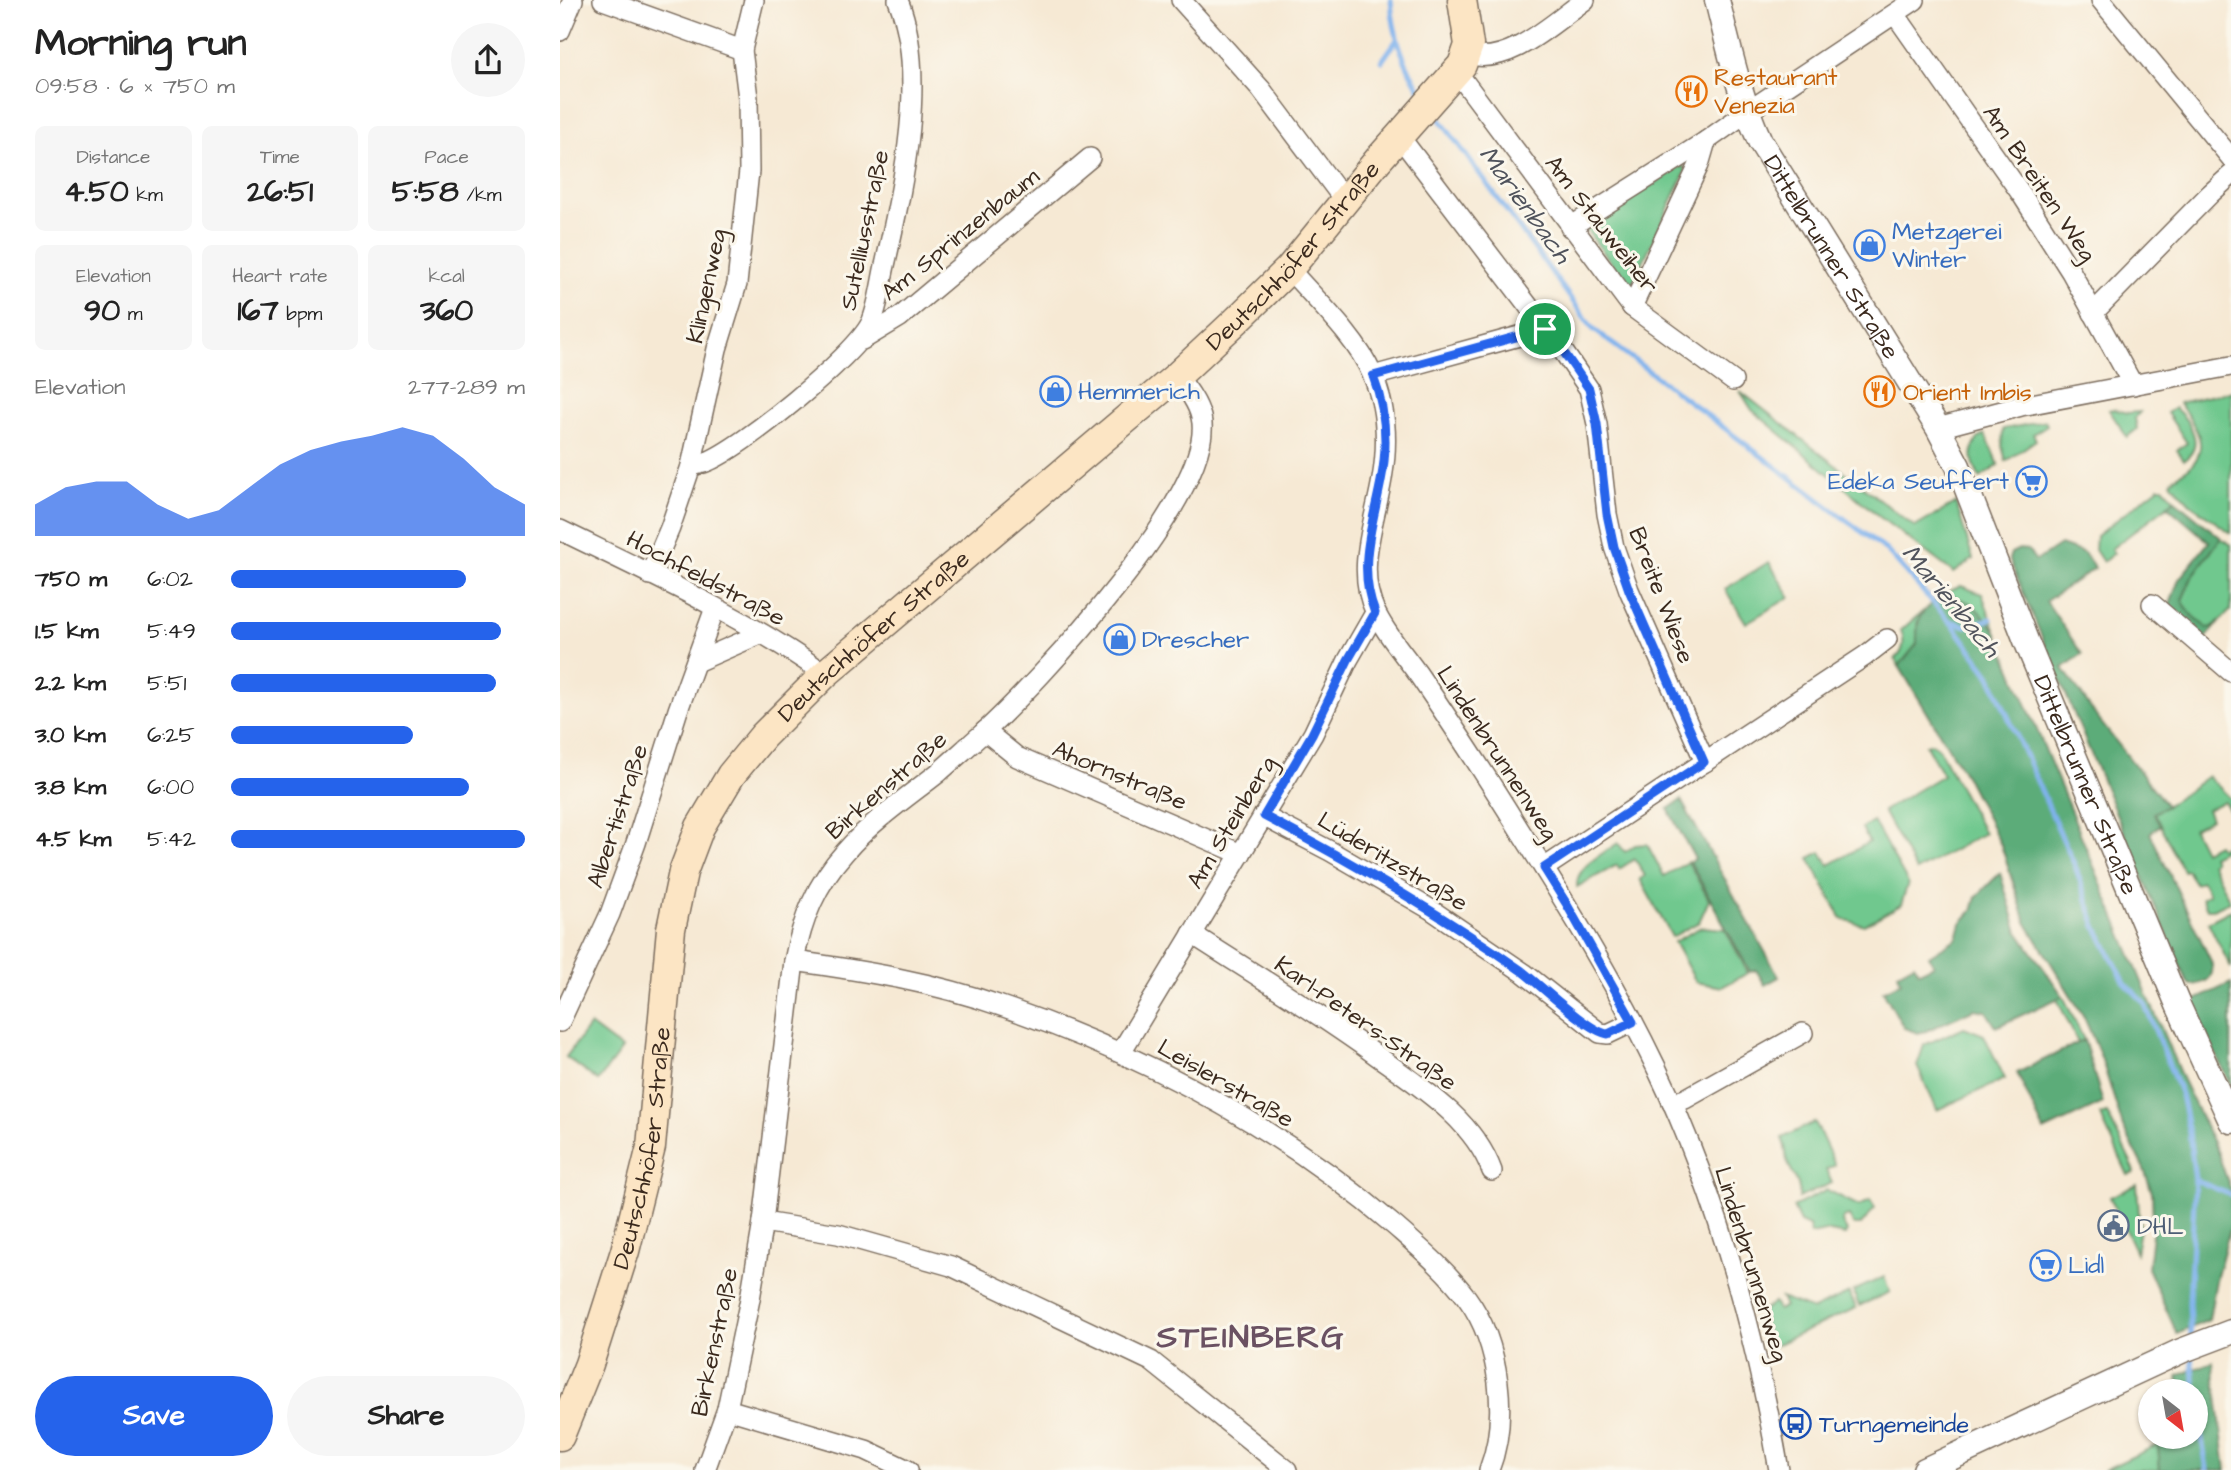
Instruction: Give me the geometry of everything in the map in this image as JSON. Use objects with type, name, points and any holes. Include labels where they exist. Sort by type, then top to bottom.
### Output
[{"type":"main road","points":[[1457,70],[1468,32],[1462,0]]},
{"type":"main road","name":"Deutschhöfer Straße","points":[[560,1436],[589,1364],[625,1251],[651,1147],[671,929],[680,882],[690,849],[713,803],[743,759],[787,710],[825,674],[1177,376],[1289,270],[1457,70]]},
{"type":"street","points":[[560,31],[573,0]]},
{"type":"street","points":[[603,0],[742,50]]},
{"type":"street","name":"Klingenweg","points":[[650,575],[670,528],[691,466],[717,349],[737,284],[749,171],[748,98],[742,50],[754,0]]},
{"type":"street","name":"Sutelliusstraße","points":[[691,466],[705,463],[724,453],[820,379],[859,343],[872,322],[905,166],[911,83],[910,44],[898,0]]},
{"type":"street","points":[[1181,0],[1218,38],[1261,89],[1345,201]]},
{"type":"street","points":[[1457,70],[1479,58],[1507,53],[1527,42],[1585,0]]},
{"type":"street","name":"Dittelbrunner Straße","points":[[1717,0],[1747,112],[1760,141],[1938,428],[1958,466],[2038,669],[2178,1004],[2231,1121]]},
{"type":"street","points":[[1570,227],[1706,141],[1915,0]]},
{"type":"street","points":[[2101,0],[2231,158]]},
{"type":"street","name":"Am Breiten Weg","points":[[1895,14],[2022,195],[2071,272],[2133,385]]},
{"type":"street","name":"Am Stauweiher","points":[[1457,70],[1570,227],[1632,307],[1733,381]]},
{"type":"street","name":"Breite Wiese","points":[[1404,131],[1589,389],[1597,424],[1607,514],[1614,547],[1629,590],[1704,762]]},
{"type":"street","points":[[1632,307],[1699,165],[1706,141]]},
{"type":"street","name":"Am Sprinzenbaum","points":[[859,343],[900,317],[1090,158]]},
{"type":"street","points":[[2093,313],[2231,175]]},
{"type":"street","name":"Lindenbrunnenweg","points":[[1289,270],[1355,344],[1373,376],[1383,412],[1385,436],[1382,480],[1366,563],[1366,583],[1375,613],[1479,764],[1566,903],[1633,1022],[1672,1103],[1711,1199],[1727,1247],[1769,1413],[1779,1470]]},
{"type":"street","points":[[1373,376],[1545,329]]},
{"type":"street","points":[[1938,428],[2021,406],[2231,366]]},
{"type":"street","name":"Birkenstraße","points":[[705,1470],[727,1409],[750,1299],[763,1222],[794,961],[800,931],[810,904],[824,879],[870,826],[985,731],[1062,653],[1155,535],[1188,479],[1200,445],[1201,415],[1191,394],[1177,376]]},
{"type":"street","name":"Hochfeldstraße","points":[[560,530],[715,608],[795,652],[825,674]]},
{"type":"street","points":[[2152,604],[2231,672]]},
{"type":"street","name":"Albertistraße","points":[[560,1022],[610,914],[715,608]]},
{"type":"street","name":"Am Steinberg","points":[[1121,1052],[1312,734],[1348,660],[1375,613]]},
{"type":"street","points":[[696,662],[760,634]]},
{"type":"street","points":[[1544,868],[1887,639]]},
{"type":"street","name":"Ahornstraße","points":[[985,731],[1017,757],[1241,854]]},
{"type":"street","name":"Lüderitzstraße","points":[[1264,816],[1430,909],[1524,973],[1600,1033],[1608,1034],[1633,1022]]},
{"type":"street","name":"Karl-Peters-Straße","points":[[1192,934],[1318,1014],[1409,1079],[1464,1126],[1485,1154],[1492,1171]]},
{"type":"street","name":"Leislerstraße","points":[[794,961],[889,975],[944,989],[999,1005],[1121,1052],[1254,1124],[1332,1175],[1388,1220],[1443,1270],[1467,1298],[1479,1318],[1491,1349],[1501,1417],[1496,1453],[1489,1470]]},
{"type":"street","points":[[1672,1103],[1685,1099],[1803,1033]]},
{"type":"street","points":[[763,1222],[838,1234],[951,1266],[1151,1361],[1287,1470]]},
{"type":"street","points":[[1925,1470],[2180,1351],[2220,1336]]},
{"type":"street","points":[[727,1409],[866,1450],[908,1470]]},
{"type":"green space","points":[[1683,165],[1686,171],[1632,285],[1628,285],[1585,228]]},
{"type":"green space","points":[[1740,391],[1915,527],[1956,503],[1973,559],[1954,573],[1881,518],[1752,410]]},
{"type":"green space","points":[[2231,391],[2231,533],[2192,505],[2171,482],[2189,468],[2200,451],[2195,427],[2179,403]]},
{"type":"green space","points":[[2175,408],[2186,420],[2195,441],[2194,448],[2184,460],[2177,450],[2187,443],[2167,413]]},
{"type":"green space","points":[[2109,410],[2128,413],[2140,412],[2135,418],[2137,429],[2127,437]]},
{"type":"green space","points":[[2045,421],[2047,425],[2033,434],[2036,440],[2006,461],[2002,446],[2003,429]]},
{"type":"green space","points":[[1984,434],[1999,465],[1980,478],[1972,454],[1975,443]]},
{"type":"green space","points":[[2159,487],[2163,487],[2175,500],[2111,549],[2114,553],[2103,562],[2095,550],[2096,536]]},
{"type":"green space","points":[[2175,500],[2221,538],[2192,577],[2182,600],[2189,612],[2207,628],[2220,622],[2204,640],[2173,613],[2170,604],[2179,579],[2209,542],[2167,506]]},
{"type":"green space","points":[[2221,538],[2231,545],[2231,610],[2213,628],[2207,628],[2189,612],[2182,600],[2192,577]]},
{"type":"green space","points":[[2060,545],[2084,553],[2095,568],[2046,601],[2082,654],[2063,668],[2096,716],[2167,806],[2154,813],[2160,826],[2150,833],[2211,961],[2211,975],[2202,983],[2191,985],[2187,982],[2009,559],[2011,553],[2019,549],[2028,550],[2036,561]]},
{"type":"green space","points":[[1769,562],[1790,597],[1746,623],[1725,589]]},
{"type":"green space","points":[[1961,586],[1982,594],[1995,629],[1972,604],[1945,593]]},
{"type":"green space","points":[[1945,593],[1972,604],[1995,629],[2182,1078],[2217,1151],[2231,1191],[2231,1225],[2216,1280],[2209,1320],[2177,1334],[2148,1268],[2153,1226],[2152,1192],[2123,1127],[2101,1057],[2084,1017],[2026,922],[2001,845],[1965,775],[1899,666],[1917,644],[1919,619],[1922,614]]},
{"type":"green space","points":[[1921,613],[1917,624],[1918,644],[1899,666],[1895,659],[1903,646],[1901,630]]},
{"type":"green space","points":[[1932,743],[1938,747],[1984,833],[1916,871],[1883,811],[1943,775],[1926,745]]},
{"type":"green space","points":[[2208,776],[2231,799],[2231,813],[2224,801],[2207,810],[2211,819],[2193,829],[2204,851],[2217,844],[2220,848],[2231,843],[2231,846],[2212,856],[2214,861],[2211,863],[2230,901],[2213,909],[2207,909],[2202,898],[2209,894],[2202,881],[2195,884],[2187,870],[2183,871],[2154,813]]},
{"type":"green space","points":[[1681,800],[1779,977],[1765,985],[1756,970],[1750,972],[1690,862],[1695,859],[1668,809]]},
{"type":"green space","points":[[1873,821],[1908,883],[1901,905],[1864,925],[1842,919],[1809,858],[1821,852],[1829,865],[1869,842],[1862,828]]},
{"type":"green space","points":[[1618,843],[1625,852],[1635,845],[1647,844],[1664,876],[1688,862],[1709,900],[1699,922],[1672,937],[1640,879],[1645,876],[1635,859],[1619,869],[1617,865],[1577,887],[1580,873],[1585,867]]},
{"type":"green space","points":[[2000,873],[2018,932],[2063,996],[1996,1027],[1986,1011],[1974,1009],[1926,1031],[1918,1033],[1904,1028],[1883,991],[1901,982],[1898,973],[1914,964],[1919,972],[1934,965],[1929,956],[1957,938],[1961,923],[1972,911],[1976,897]]},
{"type":"green space","points":[[2231,910],[2231,968],[2208,922]]},
{"type":"green space","points":[[1701,927],[1725,929],[1748,973],[1722,987],[1696,982],[1674,942]]},
{"type":"green space","points":[[2231,983],[2231,1087],[2191,1002]]},
{"type":"green space","points":[[2063,996],[2084,1040],[2078,1043],[2057,999]]},
{"type":"green space","points":[[590,1025],[622,1049],[598,1081],[566,1057]]},
{"type":"green space","points":[[1964,1027],[1984,1035],[2005,1079],[1937,1110],[1917,1066],[1924,1045]]},
{"type":"green space","points":[[2084,1040],[2103,1103],[2044,1131],[2017,1073]]},
{"type":"green space","points":[[2107,1113],[2135,1173],[2128,1175],[2100,1115]]},
{"type":"green space","points":[[1815,1122],[1835,1165],[1826,1170],[1832,1183],[1799,1198],[1798,1183],[1787,1160],[1782,1138]]},
{"type":"green space","points":[[2137,1185],[2140,1229],[2136,1253],[2110,1197]]},
{"type":"green space","points":[[1827,1190],[1859,1206],[1870,1200],[1875,1208],[1861,1225],[1854,1225],[1849,1216],[1843,1218],[1842,1222],[1847,1231],[1845,1235],[1825,1231],[1811,1234],[1809,1226],[1800,1222],[1793,1207]]},
{"type":"green space","points":[[1884,1277],[1890,1292],[1859,1306],[1853,1291]]},
{"type":"green space","points":[[1849,1293],[1856,1308],[1771,1347],[1761,1311],[1774,1303],[1778,1310],[1785,1306],[1781,1298],[1813,1310]]},
{"type":"green space","points":[[2213,1362],[2226,1470],[2160,1470],[2158,1449],[2208,1449],[2208,1379],[2178,1379],[2177,1376]]},
{"type":"green space","points":[[2149,1449],[2158,1449],[2160,1470],[2104,1470]]},
{"type":"waterway","name":"Marienbach","points":[[1391,0],[1394,26],[1401,50],[1424,96]]},
{"type":"waterway","points":[[1382,61],[1396,41]]},
{"type":"waterway","name":"Marienbach","points":[[1433,110],[1593,329],[1886,550],[1954,626],[1990,676],[2075,866],[2096,926],[2125,983],[2144,1002],[2181,1095],[2195,1180],[2231,1195]]},
{"type":"waterway","points":[[1950,621],[1966,626],[1991,619]]},
{"type":"waterway","points":[[2191,1339],[2189,1304],[2195,1180]]},
{"type":"waterway","points":[[2192,1353],[2194,1379]]},
{"type":"waterway","points":[[2204,1449],[2207,1470]]},
{"type":"place","name":"Restaurant Venezia","points":[[1691,91]]},
{"type":"place","name":"Metzgerei Winter","points":[[1869,245]]},
{"type":"place","name":"Hemmerich","points":[[1055,391]]},
{"type":"place","name":"Orient Imbis","points":[[1880,392]]},
{"type":"place","name":"Edeka Seuffert","points":[[2032,481]]},
{"type":"place","name":"Drescher","points":[[1119,639]]},
{"type":"place","name":"DHL","points":[[2114,1226]]},
{"type":"place","name":"Lidl","points":[[2045,1265]]},
{"type":"place","name":"Turngemeinde","points":[[1796,1424]]},
{"type":"district","name":"STEINBERG","points":[[1251,1336]]},
{"type":"route","points":[[1545,329],[1589,389],[1597,424],[1607,514],[1614,547],[1629,590],[1704,762],[1544,868],[1633,1022],[1608,1034],[1603,1034],[1585,1023],[1524,973],[1430,909],[1264,816],[1312,734],[1348,660],[1375,613],[1366,583],[1366,563],[1382,480],[1385,436],[1383,412],[1373,376],[1545,329]]}]
